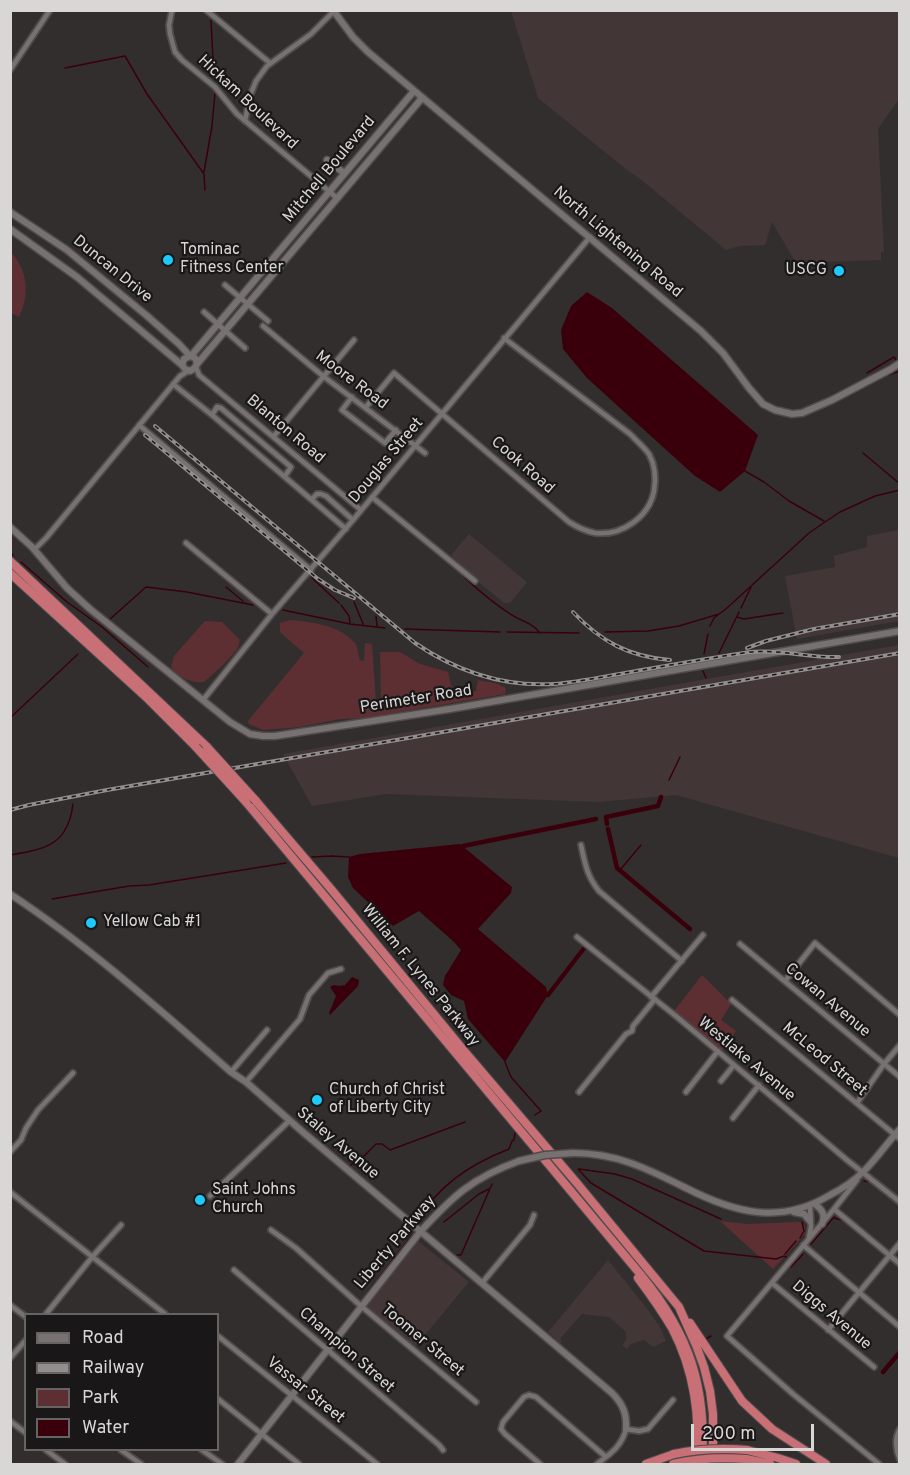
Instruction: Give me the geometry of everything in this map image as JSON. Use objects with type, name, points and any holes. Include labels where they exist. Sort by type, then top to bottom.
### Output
[{"type":"highway","name":"William F. Lynes Parkway","points":[[10,561],[207,747],[256,801],[679,1307],[696,1345],[710,1391],[713,1414],[713,1464]]},
{"type":"highway","name":"William F. Lynes Parkway","points":[[10,573],[146,697],[246,802],[658,1296],[671,1315],[684,1342],[695,1375],[702,1407],[704,1436],[702,1464]]},
{"type":"highway","points":[[602,1228],[658,1305],[684,1357],[696,1411],[698,1440],[696,1464]]},
{"type":"highway","points":[[679,1307],[742,1401],[772,1429],[826,1464]]},
{"type":"highway","points":[[646,1464],[703,1449],[733,1449],[771,1455],[796,1464]]},
{"type":"highway","points":[[672,1464],[710,1458],[770,1464]]},
{"type":"street","points":[[10,70],[50,10]]},
{"type":"street","name":"Hickam Boulevard","points":[[172,10],[169,25],[175,52],[215,87],[237,114],[337,198]]},
{"type":"street","points":[[206,10],[270,63]]},
{"type":"street","points":[[245,121],[249,96],[256,81],[270,63],[311,34],[333,11]]},
{"type":"street","name":"North Lightening Road","points":[[333,11],[352,37],[422,98],[713,342],[763,404],[775,411],[802,413],[832,400],[900,363]]},
{"type":"street","name":"Mitchell Boulevard","points":[[190,356],[414,91]]},
{"type":"street","name":"Mitchell Boulevard","points":[[197,365],[422,98]]},
{"type":"street","points":[[388,122],[396,128]]},
{"type":"street","points":[[327,160],[344,174]]},
{"type":"street","name":"Duncan Drive","points":[[10,212],[67,250],[146,315],[190,356]]},
{"type":"street","name":"Duncan Drive","points":[[10,229],[72,273],[182,365]]},
{"type":"street","name":"Douglas Street","points":[[203,700],[272,614],[590,237]]},
{"type":"street","points":[[72,273],[81,262]]},
{"type":"street","points":[[266,267],[273,273]]},
{"type":"street","points":[[83,282],[92,271]]},
{"type":"street","name":"Moore Road","points":[[225,285],[323,376],[425,453]]},
{"type":"street","points":[[204,312],[245,348]]},
{"type":"street","name":"Cook Road","points":[[366,408],[394,373],[569,522],[579,528],[598,533],[616,531],[630,525],[644,512],[655,485],[654,467],[648,452],[630,434],[504,338]]},
{"type":"street","points":[[274,436],[354,340]]},
{"type":"street","points":[[182,347],[197,349]]},
{"type":"street","points":[[180,376],[184,358],[190,356],[195,358],[199,375]]},
{"type":"street","points":[[182,365],[189,371]]},
{"type":"street","points":[[34,550],[180,376],[197,365]]},
{"type":"street","name":"Blanton Road","points":[[189,371],[199,375],[361,510]]},
{"type":"street","points":[[173,384],[346,529]]},
{"type":"street","points":[[352,397],[342,410],[385,443],[396,430]]},
{"type":"street","points":[[212,415],[217,407],[221,408],[291,467],[285,477]]},
{"type":"street","points":[[139,425],[311,570]]},
{"type":"street","points":[[312,500],[317,494],[326,496],[353,520]]},
{"type":"street","points":[[372,497],[475,581]]},
{"type":"street","name":"Perimeter Road","points":[[10,526],[78,599],[230,722],[245,732],[256,735],[275,736],[450,709],[900,631]]},
{"type":"street","points":[[186,543],[272,614]]},
{"type":"street","points":[[581,845],[587,872],[599,891],[682,962]]},
{"type":"street","name":"Staley Avenue","points":[[10,894],[85,948],[616,1397],[624,1411],[626,1428]]},
{"type":"street","points":[[579,1092],[626,1034],[632,1031],[633,1026],[653,998],[703,935]]},
{"type":"street","name":"Westlake Avenue","points":[[577,936],[900,1202]]},
{"type":"street","points":[[785,981],[816,943],[900,1015]]},
{"type":"street","name":"Cowan Avenue","points":[[740,944],[900,1077]]},
{"type":"street","points":[[246,1082],[300,1019],[309,995],[328,973],[341,969]]},
{"type":"street","name":"McLeod Street","points":[[732,999],[857,1103],[898,1134]]},
{"type":"street","points":[[231,1072],[267,1030]]},
{"type":"street","points":[[857,1103],[900,1045]]},
{"type":"street","points":[[686,1092],[718,1051]]},
{"type":"street","points":[[721,1081],[734,1065]]},
{"type":"street","points":[[10,1152],[21,1140],[32,1118],[73,1073]]},
{"type":"street","points":[[733,1118],[759,1085]]},
{"type":"street","points":[[210,1196],[290,1121]]},
{"type":"street","name":"Liberty Parkway","points":[[238,1464],[420,1232],[447,1203],[471,1183],[494,1171],[519,1161],[545,1155],[596,1154],[649,1169],[712,1201],[732,1208],[770,1213],[812,1205],[843,1188],[863,1172],[898,1134]]},
{"type":"street","points":[[863,1172],[727,1336],[793,1394],[879,1464]]},
{"type":"street","points":[[10,1192],[164,1313]]},
{"type":"street","points":[[808,1240],[811,1230],[812,1205],[823,1213],[822,1224]]},
{"type":"street","points":[[834,1209],[900,1264]]},
{"type":"street","points":[[790,1211],[804,1214],[810,1221]]},
{"type":"street","points":[[482,1283],[531,1225],[534,1215]]},
{"type":"street","points":[[47,1313],[121,1225]]},
{"type":"street","name":"Toomer Street","points":[[271,1230],[299,1251],[476,1402]]},
{"type":"street","points":[[828,1330],[900,1244]]},
{"type":"street","points":[[803,1245],[900,1327]]},
{"type":"street","name":"Champion Street","points":[[234,1270],[443,1450]]},
{"type":"street","name":"Diggs Avenue","points":[[772,1283],[874,1367]]},
{"type":"street","points":[[10,1305],[24,1316]]},
{"type":"street","name":"Vassar Street","points":[[219,1337],[377,1464]]},
{"type":"street","points":[[10,1358],[24,1342]]},
{"type":"street","points":[[540,1464],[501,1429],[503,1422],[524,1397],[529,1395],[536,1397],[606,1457]]},
{"type":"street","points":[[219,1400],[299,1464]]},
{"type":"street","points":[[597,1464],[619,1445],[626,1428],[639,1431],[648,1429],[673,1400]]},
{"type":"street","points":[[10,1421],[24,1432]]},
{"type":"street","points":[[900,1429],[897,1433],[897,1454],[900,1460]]},
{"type":"street","points":[[49,1451],[65,1464]]},
{"type":"street","points":[[124,1451],[141,1464]]},
{"type":"street","points":[[205,1451],[222,1464]]},
{"type":"shaded area","points":[[511,11],[899,11],[899,99],[878,129],[884,252],[881,252],[881,260],[796,263],[772,222],[765,245],[740,246],[726,250],[538,98]]},
{"type":"shaded area","points":[[899,530],[899,621],[797,639],[785,576],[835,567],[834,556],[867,547],[867,536]]},
{"type":"shaded area","points":[[469,534],[527,582],[510,603],[504,603],[464,570],[451,555]]},
{"type":"shaded area","points":[[899,645],[899,858],[676,795],[598,802],[386,794],[312,806],[283,754]]},
{"type":"shaded area","points":[[418,1241],[469,1282],[415,1347],[367,1306]]},
{"type":"shaded area","points":[[608,1260],[659,1325],[666,1341],[653,1347],[644,1340],[631,1344],[627,1349],[622,1345],[626,1340],[626,1332],[609,1317],[582,1314],[560,1339],[562,1341],[560,1343],[548,1332]]},
{"type":"green space","points":[[10,251],[24,274],[25,300],[19,317],[11,313]]},
{"type":"green space","points":[[290,620],[316,623],[348,636],[357,648],[360,660],[364,661],[365,643],[372,644],[376,703],[381,697],[380,652],[400,652],[420,664],[448,672],[451,685],[458,696],[476,691],[478,680],[506,688],[505,694],[365,718],[340,719],[300,727],[263,730],[249,724],[248,721],[304,653],[280,632],[280,623]]},
{"type":"green space","points":[[205,621],[222,622],[240,640],[237,650],[204,682],[190,681],[178,675],[171,668],[174,656]]},
{"type":"green space","points":[[702,975],[731,1004],[721,1020],[736,1031],[722,1051],[674,1011]]},
{"type":"green space","points":[[720,1221],[747,1224],[799,1222],[804,1224],[805,1234],[773,1269]]},
{"type":"water","points":[[587,292],[612,308],[758,435],[745,471],[720,492],[695,476],[587,378],[563,349],[561,330],[571,306]]},
{"type":"water","points":[[460,844],[512,887],[511,893],[478,929],[546,987],[548,995],[505,1062],[468,1019],[464,1001],[451,995],[443,985],[445,976],[461,950],[419,911],[393,926],[353,888],[348,877],[349,857]]},
{"type":"water","points":[[352,977],[359,980],[358,986],[330,1015],[336,996],[330,987],[344,986]]},
{"type":"waterway","points":[[211,20],[213,60]]},
{"type":"waterway","points":[[65,68],[125,56],[147,94],[204,174],[205,190]]},
{"type":"waterway","points":[[204,172],[215,93]]},
{"type":"waterway","points":[[867,373],[894,357],[896,360]]},
{"type":"waterway","points":[[888,375],[900,371]]},
{"type":"waterway","points":[[863,453],[900,484]]},
{"type":"waterway","points":[[745,471],[789,501],[824,521]]},
{"type":"waterway","points":[[710,626],[714,618],[809,533],[840,512],[875,496],[900,490]]},
{"type":"waterway","points":[[10,552],[13,555]]},
{"type":"waterway","points":[[21,562],[148,667]]},
{"type":"waterway","points":[[461,573],[496,604],[540,633]]},
{"type":"waterway","points":[[312,578],[339,603]]},
{"type":"waterway","points":[[109,620],[146,587],[187,592],[253,605]]},
{"type":"waterway","points":[[226,587],[243,601]]},
{"type":"waterway","points":[[741,608],[751,587]]},
{"type":"waterway","points":[[354,602],[364,626]]},
{"type":"waterway","points":[[341,605],[349,616],[350,623]]},
{"type":"waterway","points":[[283,610],[350,624],[385,628]]},
{"type":"waterway","points":[[719,653],[739,612]]},
{"type":"waterway","points":[[737,617],[744,619],[783,613]]},
{"type":"waterway","points":[[605,632],[648,631],[679,626],[719,614]]},
{"type":"waterway","points":[[376,616],[377,627]]},
{"type":"waterway","points":[[405,629],[500,632]]},
{"type":"waterway","points":[[507,632],[579,633]]},
{"type":"waterway","points":[[704,654],[708,634]]},
{"type":"waterway","points":[[10,718],[78,654]]},
{"type":"waterway","points":[[703,671],[706,678]]},
{"type":"waterway","points":[[669,780],[680,757]]},
{"type":"waterway","points":[[607,824],[606,817],[658,806],[661,797]]},
{"type":"waterway","points":[[10,855],[53,843],[66,828],[73,804]]},
{"type":"waterway","points":[[463,846],[596,819]]},
{"type":"waterway","points":[[608,829],[617,868],[690,929]]},
{"type":"waterway","points":[[620,870],[641,845]]},
{"type":"waterway","points":[[312,857],[349,857]]},
{"type":"waterway","points":[[52,899],[286,863]]},
{"type":"waterway","points":[[548,995],[585,947]]},
{"type":"waterway","points":[[505,1062],[511,1077],[541,1111],[535,1115]]},
{"type":"waterway","points":[[351,1165],[359,1161],[376,1144],[382,1144],[390,1150],[465,1122]]},
{"type":"waterway","points":[[420,1218],[437,1195],[458,1176],[509,1149],[515,1133]]},
{"type":"waterway","points":[[578,1169],[591,1183],[704,1251],[776,1259],[786,1257]]},
{"type":"waterway","points":[[579,1169],[632,1179],[721,1219]]},
{"type":"waterway","points":[[864,1181],[871,1182]]},
{"type":"waterway","points":[[457,1255],[461,1255],[492,1184]]},
{"type":"waterway","points":[[444,1222],[479,1194],[489,1189]]},
{"type":"waterway","points":[[811,1244],[834,1217]]},
{"type":"waterway","points":[[834,1218],[842,1220]]},
{"type":"waterway","points":[[800,1238],[804,1231],[802,1222]]},
{"type":"waterway","points":[[368,1292],[412,1235]]},
{"type":"waterway","points":[[785,1254],[796,1241]]},
{"type":"waterway","points":[[791,1267],[803,1254]]},
{"type":"waterway","points":[[706,1339],[711,1336]]},
{"type":"waterway","points":[[883,1372],[900,1352]]},
{"type":"railway","points":[[155,426],[415,643],[447,662],[481,675],[517,683],[554,684],[750,652],[839,657]]},
{"type":"railway","points":[[145,435],[318,579],[354,598]]},
{"type":"railway","points":[[573,612],[594,632],[617,646],[642,655],[670,660]]},
{"type":"railway","points":[[747,648],[814,629],[900,614]]},
{"type":"railway","points":[[10,810],[107,790],[900,653]]},
{"type":"place","name":"Tominac Fitness Center","points":[[168,260]]},
{"type":"place","name":"USCG","points":[[839,271]]},
{"type":"place","name":"Yellow Cab #1","points":[[91,923]]},
{"type":"place","name":"Church of Christ of Liberty City","points":[[317,1100]]},
{"type":"place","name":"Saint Johns Church","points":[[200,1200]]}]
